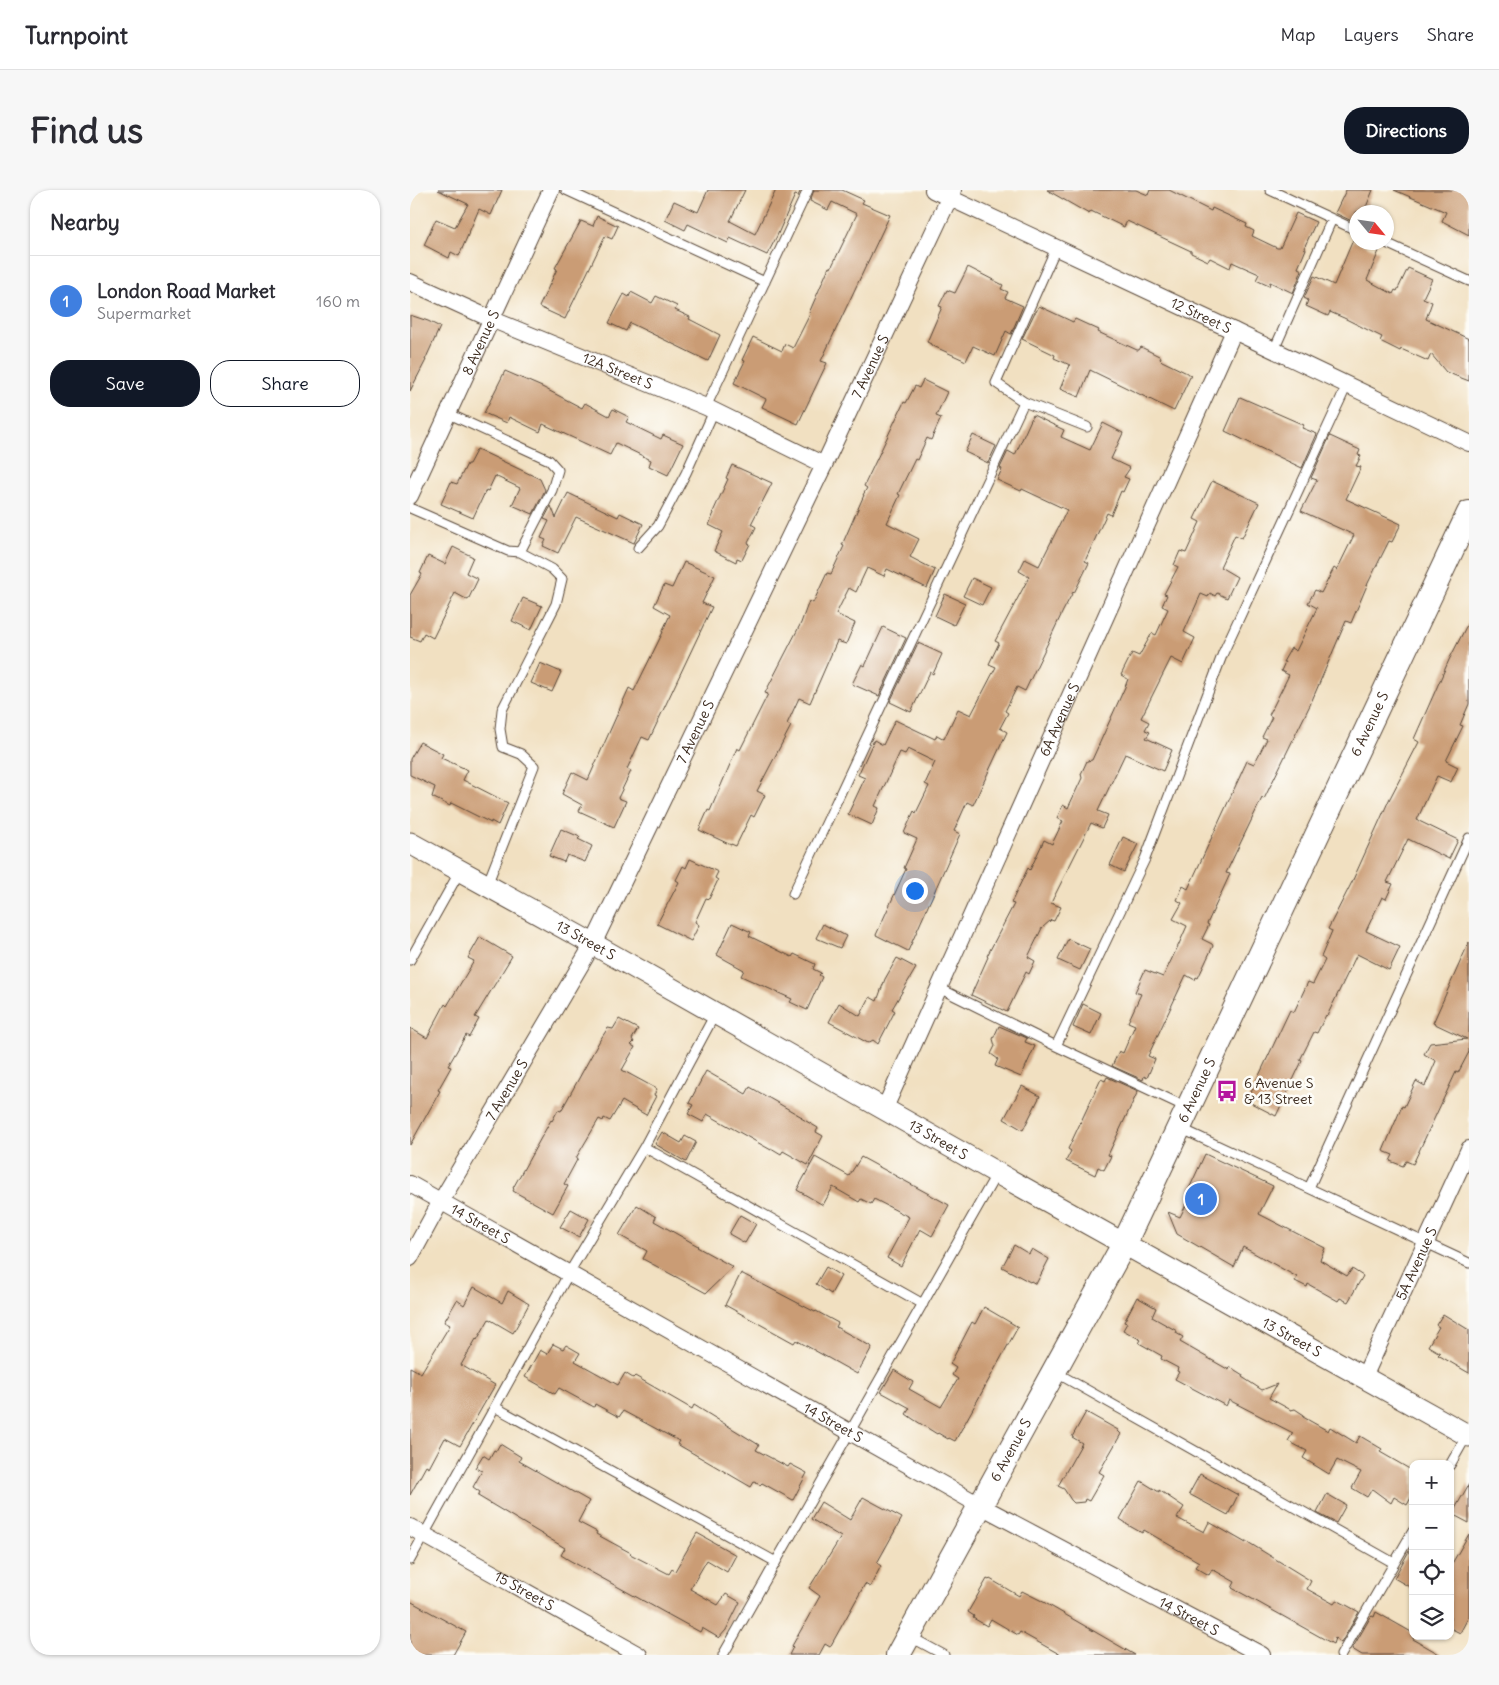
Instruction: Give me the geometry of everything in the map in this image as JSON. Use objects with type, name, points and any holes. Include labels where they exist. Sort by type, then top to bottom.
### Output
[{"type":"main road","name":"6 Avenue S","points":[[903,1645],[1124,1244],[1469,513]]},
{"type":"street","name":"8 Avenue S","points":[[410,496],[551,190]]},
{"type":"street","name":"12 Street S","points":[[933,190],[951,194],[1056,248],[1469,443]]},
{"type":"street","name":"7 Avenue S","points":[[410,1258],[441,1201],[593,944],[824,465],[951,194]]},
{"type":"street","name":"12A Street S","points":[[410,282],[491,319],[710,409],[824,465]]},
{"type":"street","name":"6A Avenue S","points":[[884,1110],[1234,331]]},
{"type":"street","name":"13 Street S","points":[[410,843],[593,944],[884,1110],[1468,1435]]},
{"type":"street","name":"5A Avenue S","points":[[1364,1377],[1469,1149]]},
{"type":"street","name":"14 Street S","points":[[410,1184],[981,1506],[1262,1655]]},
{"type":"street","name":"15 Street S","points":[[417,1531],[639,1655]]},
{"type":"lane","points":[[566,190],[765,282]]},
{"type":"lane","points":[[638,548],[658,526],[686,473],[710,409],[765,282],[808,190]]},
{"type":"lane","points":[[1270,190],[1349,226]]},
{"type":"lane","points":[[1274,350],[1332,218]]},
{"type":"lane","points":[[1394,247],[1469,281]]},
{"type":"lane","points":[[1056,248],[996,383],[1024,402],[1087,426]]},
{"type":"lane","points":[[1056,1046],[1145,858],[1222,653],[1347,385]]},
{"type":"lane","points":[[793,894],[1024,402]]},
{"type":"lane","points":[[447,413],[549,460],[558,470],[552,490],[520,552]]},
{"type":"lane","points":[[410,508],[508,551],[520,552],[552,569],[562,579],[556,604],[502,710],[500,729],[503,747],[521,754],[534,766],[486,886]]},
{"type":"lane","points":[[1309,1188],[1469,838]]},
{"type":"lane","points":[[410,960],[460,871]]},
{"type":"lane","points":[[939,988],[1056,1046],[1309,1188],[1469,1262]]},
{"type":"lane","points":[[410,1560],[417,1531],[495,1407],[569,1273],[644,1147],[716,1014]]},
{"type":"lane","points":[[644,1147],[923,1304]]},
{"type":"lane","points":[[723,1655],[997,1173]]},
{"type":"lane","points":[[1055,1372],[1394,1563]]},
{"type":"lane","points":[[495,1407],[776,1562]]},
{"type":"lane","points":[[1453,1460],[1468,1435]]},
{"type":"lane","points":[[1342,1655],[1409,1537]]},
{"type":"lane","points":[[903,1645],[944,1655]]},
{"type":"building","points":[[438,190],[502,190],[491,215],[479,209],[459,256],[451,252],[449,258],[424,245],[436,219],[455,227],[468,204]]},
{"type":"building","points":[[708,190],[745,190],[730,221],[755,234],[776,190],[801,190],[798,196],[795,195],[767,255],[730,238],[728,243],[688,224],[685,230],[665,220],[674,201],[698,212]]},
{"type":"building","points":[[814,190],[842,190],[864,200],[862,203],[890,215],[821,361],[827,363],[798,424],[762,407],[766,399],[734,383],[745,361],[742,360],[753,337],[782,351],[785,344],[793,348],[810,314],[829,267],[831,268],[857,214],[832,202],[828,210],[810,201]]},
{"type":"building","points":[[1047,190],[1136,190],[1148,195],[1150,190],[1169,190],[1211,211],[1212,208],[1247,224],[1246,227],[1254,231],[1252,236],[1277,248],[1280,248],[1296,213],[1316,222],[1304,248],[1306,249],[1298,268],[1302,270],[1293,293],[1270,282],[1269,286],[1256,280],[1259,274],[1232,262],[1230,268],[1210,258],[1208,261],[1127,221],[1124,227],[1091,211],[1089,214]]},
{"type":"building","points":[[1346,190],[1373,190],[1367,205],[1349,205],[1349,220],[1335,213]]},
{"type":"building","points":[[1394,190],[1469,190],[1469,235],[1442,221],[1446,212]]},
{"type":"building","points":[[597,216],[618,226],[612,239],[605,236],[565,319],[539,307],[557,269],[555,268],[581,221],[593,226]]},
{"type":"building","points":[[1349,249],[1379,251],[1367,280],[1393,294],[1395,290],[1397,291],[1408,268],[1432,279],[1423,298],[1432,302],[1426,319],[1469,339],[1469,381],[1446,372],[1431,354],[1428,361],[1401,349],[1400,351],[1380,341],[1382,337],[1344,318],[1330,312],[1328,316],[1306,306],[1308,300],[1304,298],[1314,276],[1334,285]]},
{"type":"building","points":[[968,267],[1003,285],[1001,289],[1008,292],[1005,298],[1023,306],[1011,334],[1006,331],[995,356],[973,346],[966,361],[927,342],[942,307],[939,306],[947,290],[955,293]]},
{"type":"building","points":[[631,292],[652,303],[656,296],[677,306],[675,310],[720,335],[708,361],[630,323],[626,331],[609,323],[624,294],[629,297]]},
{"type":"building","points":[[1039,306],[1073,322],[1075,319],[1137,350],[1141,347],[1161,357],[1162,361],[1191,375],[1174,411],[1090,370],[1079,397],[1060,389],[1070,365],[1054,358],[1055,355],[1022,339]]},
{"type":"building","points":[[410,315],[440,327],[410,391]]},
{"type":"building","points":[[505,371],[542,387],[582,408],[585,403],[609,416],[613,409],[629,417],[626,422],[661,439],[663,435],[683,444],[668,475],[649,466],[651,460],[616,443],[610,455],[543,424],[540,432],[509,417],[507,423],[484,413]]},
{"type":"building","points":[[923,380],[947,392],[936,416],[941,418],[931,440],[927,438],[917,460],[915,459],[898,494],[900,495],[887,523],[919,539],[910,557],[935,570],[927,588],[887,569],[884,576],[867,568],[856,592],[849,588],[836,614],[855,623],[846,644],[837,641],[810,703],[799,698],[787,724],[791,726],[757,791],[765,795],[754,817],[751,815],[736,846],[731,845],[699,830],[708,810],[710,811],[737,748],[740,750],[768,694],[765,693],[801,623],[809,601],[813,603],[827,573],[831,574],[867,488],[864,486],[904,402],[906,403],[915,386],[919,388]]},
{"type":"building","points":[[1240,397],[1304,425],[1302,428],[1317,434],[1302,468],[1225,431]]},
{"type":"building","points":[[1033,415],[1064,430],[1061,437],[1090,450],[1103,423],[1123,433],[1111,459],[1130,468],[1124,477],[1129,479],[1123,492],[1121,491],[1111,515],[1107,513],[1085,561],[1089,563],[1063,611],[1025,691],[1017,687],[1005,711],[1008,713],[1000,728],[1007,732],[973,805],[967,802],[954,831],[960,834],[908,951],[876,935],[906,869],[904,868],[917,839],[904,833],[914,811],[916,813],[929,786],[925,784],[935,762],[908,749],[905,754],[900,752],[875,806],[879,808],[872,825],[848,814],[865,778],[858,775],[874,740],[883,745],[895,720],[935,739],[937,735],[944,739],[958,709],[971,715],[996,667],[989,664],[999,643],[995,641],[1029,577],[1019,571],[1025,559],[1039,566],[1067,510],[1022,489],[1021,491],[997,480],[1008,451],[1015,455]]},
{"type":"building","points":[[973,435],[996,446],[988,463],[965,452]]},
{"type":"building","points":[[1330,436],[1360,450],[1358,455],[1361,456],[1356,466],[1361,467],[1346,499],[1401,524],[1392,542],[1389,541],[1351,623],[1346,621],[1310,705],[1226,873],[1230,874],[1202,939],[1213,946],[1198,978],[1196,977],[1195,980],[1186,975],[1148,1056],[1155,1059],[1147,1078],[1144,1076],[1143,1080],[1112,1066],[1119,1051],[1123,1053],[1135,1025],[1128,1022],[1141,994],[1135,992],[1145,970],[1163,977],[1179,944],[1187,926],[1173,919],[1182,903],[1177,900],[1183,886],[1188,889],[1247,761],[1254,764],[1267,739],[1262,737],[1272,717],[1269,715],[1289,675],[1281,671],[1285,662],[1283,662],[1291,648],[1296,651],[1317,608],[1308,603],[1315,590],[1321,593],[1334,568],[1337,570],[1354,535],[1301,511],[1317,480],[1311,478]]},
{"type":"building","points":[[477,449],[540,479],[545,490],[533,514],[512,505],[520,488],[495,476],[473,518],[441,504],[451,482],[457,484]]},
{"type":"building","points":[[732,465],[772,483],[751,524],[756,527],[748,543],[750,544],[742,560],[737,558],[736,562],[714,551],[723,532],[709,525]]},
{"type":"building","points":[[1212,481],[1259,503],[1242,538],[1235,535],[1220,567],[1237,577],[1227,598],[1217,593],[1215,596],[1210,593],[1208,597],[1201,594],[1184,632],[1195,638],[1183,664],[1171,658],[1141,718],[1149,722],[1145,730],[1150,732],[1146,738],[1172,750],[1163,771],[1125,754],[1098,811],[1108,815],[1102,828],[1091,823],[1051,903],[1061,907],[1054,921],[1051,920],[1042,928],[1028,957],[1035,961],[1029,974],[1026,972],[1007,1012],[971,995],[987,956],[1014,904],[1011,903],[1028,868],[1030,870],[1044,840],[1052,844],[1063,821],[1057,818],[1063,805],[1068,808],[1082,778],[1081,774],[1087,761],[1092,760],[1128,679],[1121,675],[1132,653],[1139,656],[1152,633],[1156,635],[1168,609],[1162,606],[1167,595],[1164,594],[1178,567],[1174,565],[1180,551],[1186,553],[1200,522],[1194,519]]},
{"type":"building","points":[[568,493],[618,517],[620,513],[643,524],[634,543],[576,517],[558,553],[543,546],[546,540],[541,538],[549,521],[544,519],[551,506],[556,518]]},
{"type":"building","points":[[453,547],[473,557],[466,573],[478,579],[468,600],[455,593],[433,638],[424,633],[420,641],[410,637],[410,595],[422,574],[420,573],[428,556],[445,564]]},
{"type":"building","points":[[684,562],[715,576],[702,603],[712,607],[649,740],[642,737],[627,769],[631,771],[618,798],[626,801],[614,827],[579,811],[582,805],[562,794],[572,772],[588,780],[629,688],[634,691],[670,615],[654,606],[664,585],[672,588]]},
{"type":"building","points":[[972,578],[991,587],[982,605],[963,596]]},
{"type":"building","points":[[945,594],[965,603],[954,625],[935,616]]},
{"type":"building","points":[[523,598],[542,606],[531,630],[512,621]]},
{"type":"building","points":[[1469,621],[1469,704],[1460,725],[1463,726],[1446,761],[1458,767],[1451,782],[1437,776],[1417,820],[1458,840],[1449,859],[1408,839],[1387,882],[1393,884],[1386,899],[1382,897],[1366,931],[1400,947],[1389,970],[1357,954],[1327,1016],[1317,1033],[1314,1032],[1300,1060],[1302,1061],[1276,1116],[1247,1101],[1290,1010],[1294,1012],[1308,982],[1313,984],[1325,960],[1321,957],[1332,931],[1328,929],[1352,882],[1389,800],[1419,742],[1414,739],[1449,660]]},
{"type":"building","points":[[883,627],[906,638],[879,696],[852,684],[862,664],[865,666]]},
{"type":"building","points":[[918,643],[942,654],[933,674],[930,672],[911,712],[890,702]]},
{"type":"building","points":[[540,663],[561,672],[552,692],[531,683]]},
{"type":"building","points":[[420,742],[443,754],[441,758],[468,770],[463,780],[508,803],[498,825],[451,803],[450,806],[432,797],[435,787],[410,775],[410,759]]},
{"type":"building","points":[[561,829],[580,837],[578,839],[592,846],[585,862],[567,855],[564,862],[549,856]]},
{"type":"building","points":[[1123,837],[1138,844],[1124,872],[1110,865]]},
{"type":"building","points":[[690,859],[718,872],[715,878],[718,880],[709,899],[706,898],[695,922],[699,925],[691,941],[657,924],[679,882],[676,880],[683,866],[686,868]]},
{"type":"building","points":[[732,923],[751,932],[749,936],[792,957],[794,954],[815,964],[813,969],[821,973],[819,975],[822,977],[807,1010],[790,1002],[792,999],[741,976],[744,970],[717,955]]},
{"type":"building","points":[[823,924],[846,936],[840,948],[816,938]]},
{"type":"building","points":[[480,937],[512,956],[475,1017],[479,1019],[469,1037],[466,1035],[448,1066],[451,1067],[438,1090],[440,1091],[410,1145],[410,1028],[427,1038],[445,1004],[447,1006],[474,961],[468,958]]},
{"type":"building","points":[[1068,939],[1090,949],[1080,970],[1058,960]]},
{"type":"building","points":[[1469,942],[1469,1052],[1458,1073],[1456,1072],[1413,1164],[1406,1161],[1403,1166],[1390,1161],[1393,1155],[1383,1151],[1402,1106],[1404,1107],[1416,1081],[1425,1086],[1436,1061],[1424,1054],[1430,1043],[1467,1039],[1433,1023]]},
{"type":"building","points":[[897,958],[916,968],[892,1009],[895,1011],[878,1044],[873,1040],[868,1043],[829,1022],[839,1003],[860,1016],[870,997],[877,1001],[885,979]]},
{"type":"building","points":[[1083,1004],[1101,1013],[1091,1035],[1073,1027]]},
{"type":"building","points":[[619,1019],[638,1029],[632,1039],[634,1042],[631,1045],[635,1047],[622,1070],[657,1089],[654,1095],[656,1096],[646,1115],[622,1101],[610,1121],[604,1118],[603,1121],[599,1119],[576,1158],[578,1158],[564,1184],[568,1186],[553,1213],[513,1191],[513,1188],[551,1120],[558,1110],[561,1111],[600,1040],[608,1028],[613,1029]]},
{"type":"building","points":[[999,1026],[1027,1038],[1025,1042],[1035,1046],[1021,1077],[995,1066],[998,1059],[991,1054],[995,1046],[993,1039]]},
{"type":"building","points":[[706,1071],[746,1094],[750,1087],[818,1128],[816,1132],[823,1136],[808,1165],[783,1151],[781,1154],[771,1148],[771,1150],[707,1114],[703,1122],[688,1114],[693,1105],[689,1103]]},
{"type":"building","points":[[1107,1077],[1138,1091],[1108,1155],[1111,1156],[1104,1170],[1098,1167],[1095,1175],[1066,1161],[1071,1151],[1068,1149],[1101,1079],[1105,1081]]},
{"type":"building","points":[[1022,1086],[1040,1096],[1023,1130],[1004,1119]]},
{"type":"building","points":[[662,1132],[681,1143],[685,1136],[696,1142],[686,1162],[655,1144]]},
{"type":"building","points":[[1205,1154],[1273,1186],[1259,1214],[1325,1248],[1320,1260],[1347,1276],[1352,1269],[1363,1276],[1348,1302],[1340,1298],[1338,1301],[1308,1284],[1307,1287],[1295,1281],[1297,1277],[1243,1247],[1234,1267],[1177,1234],[1168,1212],[1180,1217],[1193,1191],[1189,1189]]},
{"type":"building","points":[[815,1157],[849,1176],[861,1157],[949,1205],[932,1236],[920,1229],[901,1266],[887,1258],[909,1217],[874,1199],[871,1204],[861,1199],[859,1202],[833,1187],[823,1205],[797,1190]]},
{"type":"building","points":[[637,1205],[656,1217],[654,1221],[733,1267],[706,1293],[643,1259],[647,1251],[619,1235]]},
{"type":"building","points":[[571,1209],[589,1219],[579,1237],[560,1227]]},
{"type":"building","points":[[740,1215],[756,1224],[745,1243],[729,1234]]},
{"type":"building","points":[[1014,1245],[1029,1254],[1032,1249],[1049,1259],[1036,1284],[1002,1267]]},
{"type":"building","points":[[826,1267],[841,1276],[831,1294],[816,1284]]},
{"type":"building","points":[[741,1273],[838,1323],[836,1327],[872,1347],[857,1374],[796,1340],[794,1343],[725,1305]]},
{"type":"building","points":[[474,1287],[502,1303],[508,1291],[529,1304],[513,1333],[489,1319],[476,1339],[461,1365],[495,1385],[460,1446],[445,1438],[429,1468],[426,1466],[410,1495],[410,1367],[421,1373],[450,1325],[444,1322],[457,1300],[464,1305]]},
{"type":"building","points":[[1137,1297],[1156,1308],[1152,1317],[1177,1331],[1176,1333],[1183,1337],[1180,1342],[1229,1370],[1230,1367],[1262,1390],[1277,1384],[1269,1398],[1291,1410],[1295,1409],[1304,1415],[1303,1417],[1328,1431],[1330,1427],[1356,1443],[1360,1436],[1382,1449],[1380,1452],[1409,1469],[1409,1501],[1407,1505],[1394,1497],[1391,1503],[1372,1489],[1367,1497],[1352,1488],[1361,1472],[1337,1460],[1329,1474],[1303,1458],[1307,1451],[1288,1441],[1293,1433],[1229,1400],[1226,1406],[1175,1379],[1179,1372],[1177,1371],[1178,1368],[1161,1359],[1162,1356],[1139,1343],[1141,1340],[1123,1330],[1127,1323],[1124,1322]]},
{"type":"building","points":[[984,1307],[1018,1327],[955,1441],[937,1434],[913,1419],[906,1414],[910,1408],[881,1392],[894,1370],[913,1382],[909,1389],[941,1407],[958,1379],[952,1375],[956,1368],[950,1364],[972,1322],[975,1324]]},
{"type":"building","points":[[1443,1314],[1469,1330],[1469,1373],[1438,1355],[1440,1353],[1428,1346],[1439,1327],[1436,1325]]},
{"type":"building","points":[[553,1344],[563,1349],[566,1345],[580,1353],[575,1361],[618,1385],[625,1373],[633,1378],[635,1376],[692,1409],[694,1405],[759,1445],[756,1450],[788,1467],[790,1464],[807,1473],[793,1500],[762,1483],[760,1485],[754,1482],[751,1487],[677,1444],[679,1441],[623,1411],[619,1417],[595,1404],[594,1407],[559,1388],[555,1394],[525,1377],[540,1350],[547,1354]]},
{"type":"building","points":[[1086,1412],[1118,1430],[1121,1434],[1099,1472],[1104,1475],[1089,1501],[1085,1499],[1084,1502],[1074,1503],[1064,1489],[1058,1486],[1082,1443],[1072,1437]]},
{"type":"building","points":[[500,1444],[521,1457],[519,1461],[589,1501],[578,1522],[630,1554],[669,1574],[672,1569],[675,1571],[697,1533],[736,1555],[727,1572],[707,1560],[690,1589],[718,1605],[726,1594],[740,1602],[726,1630],[719,1638],[702,1628],[700,1632],[569,1560],[561,1555],[565,1548],[478,1496],[480,1492],[473,1487],[482,1471],[475,1468],[483,1455],[489,1459]]},
{"type":"building","points":[[1200,1474],[1238,1495],[1228,1515],[1189,1494]]},
{"type":"building","points":[[1141,1481],[1159,1492],[1159,1490],[1184,1507],[1177,1518],[1204,1532],[1209,1522],[1246,1543],[1246,1541],[1311,1581],[1307,1589],[1334,1604],[1337,1600],[1359,1612],[1341,1643],[1335,1638],[1333,1644],[1232,1588],[1235,1582],[1212,1569],[1209,1575],[1195,1567],[1199,1562],[1144,1530],[1142,1533],[1126,1524],[1120,1519]]},
{"type":"building","points":[[1469,1484],[1469,1523],[1454,1515],[1454,1510]]},
{"type":"building","points":[[1327,1494],[1346,1505],[1336,1523],[1317,1513]]},
{"type":"building","points":[[863,1497],[902,1518],[877,1563],[881,1566],[870,1587],[865,1584],[830,1647],[825,1644],[819,1655],[789,1655],[792,1646],[820,1596],[809,1588],[841,1537],[811,1519],[821,1502],[850,1520]]},
{"type":"building","points":[[1469,1534],[1469,1616],[1460,1633],[1454,1630],[1454,1560]]},
{"type":"building","points":[[1409,1551],[1409,1587],[1394,1578]]},
{"type":"building","points":[[987,1579],[1019,1596],[1022,1591],[1040,1600],[1135,1655],[1061,1655],[1020,1632],[1018,1635],[991,1619],[987,1626],[973,1618],[974,1616],[968,1612]]},
{"type":"building","points":[[410,1601],[466,1632],[453,1655],[410,1655]]},
{"type":"building","points":[[1376,1612],[1409,1631],[1409,1640],[1415,1640],[1441,1655],[1362,1655],[1352,1649],[1370,1618],[1374,1617]]},
{"type":"place","name":"6 Avenue S & 13 Street","points":[[1227,1091]]},
{"type":"place","name":"London Road Market","points":[[1201,1199]]}]
